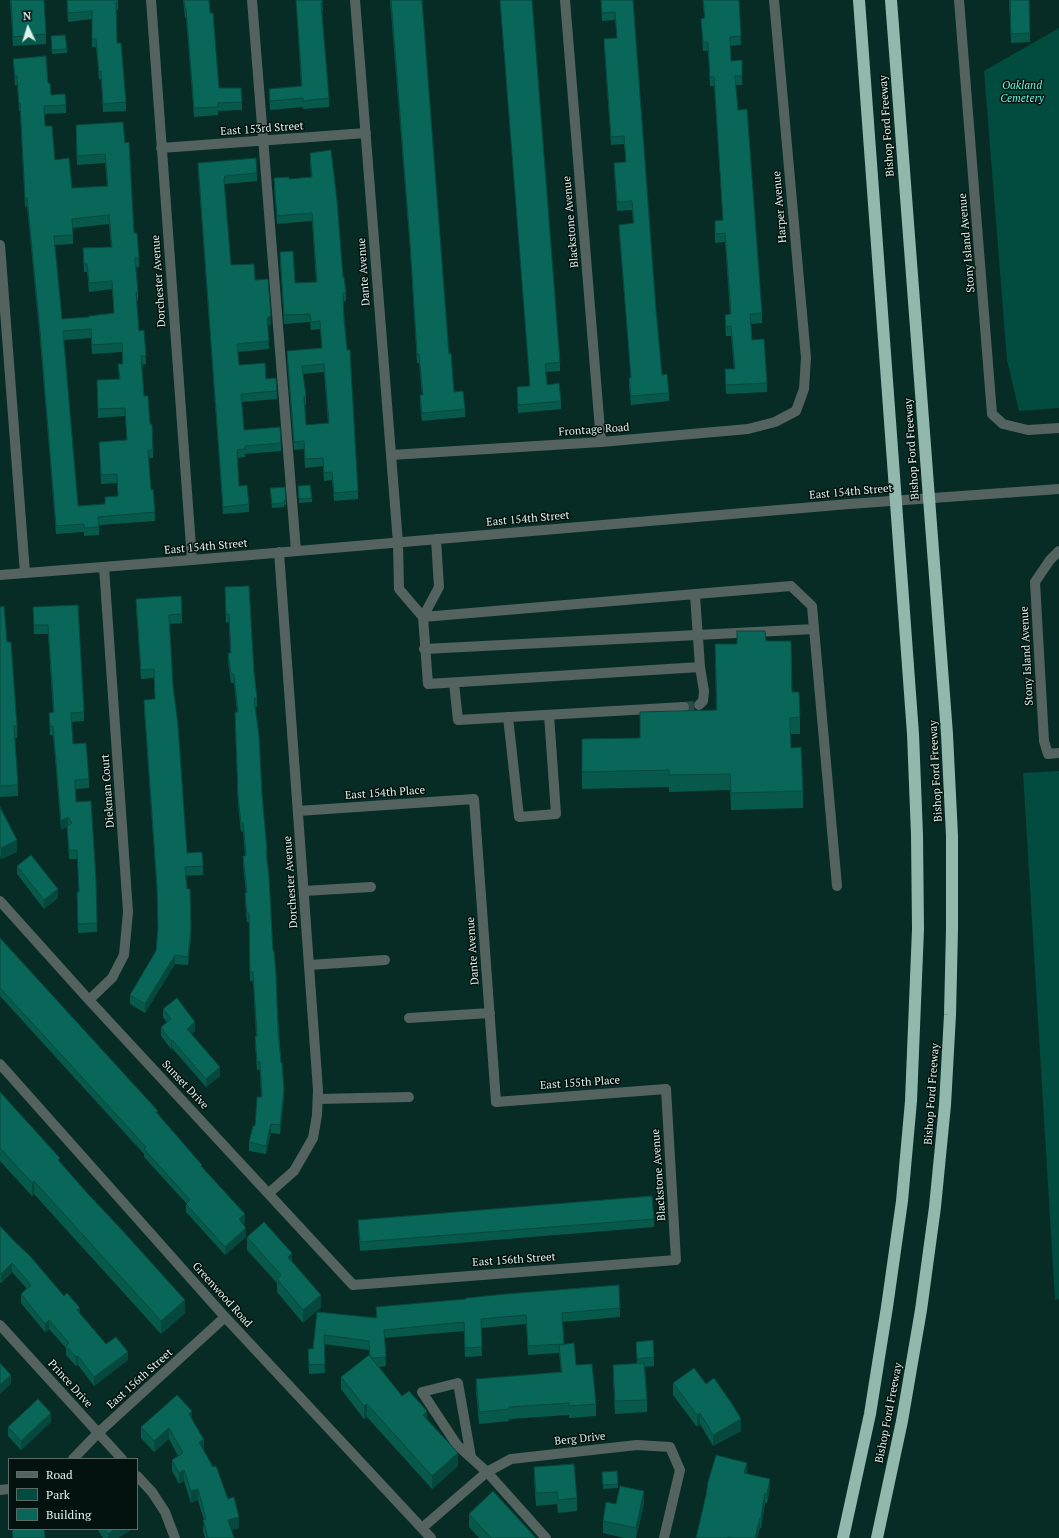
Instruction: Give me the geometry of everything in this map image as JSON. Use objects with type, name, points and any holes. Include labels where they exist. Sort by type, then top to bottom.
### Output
[{"type":"highway","name":"Bishop Ford Freeway","points":[[843,1538],[870,1414],[902,1201],[911,1101],[918,929],[917,835],[913,734],[859,0]]},
{"type":"highway","name":"Bishop Ford Freeway","points":[[877,1538],[902,1421],[921,1310],[935,1207],[945,1105],[950,1015],[952,929],[952,836],[947,734],[891,0]]},
{"type":"street","name":"Dorchester Avenue","points":[[151,0],[192,560]]},
{"type":"street","points":[[252,0],[296,551]]},
{"type":"street","name":"Dante Avenue","points":[[355,0],[398,542],[399,589],[423,617]]},
{"type":"street","name":"Blackstone Avenue","points":[[565,0],[602,442]]},
{"type":"street","name":"Harper Avenue","points":[[774,0],[806,358],[804,389],[796,411]]},
{"type":"street","name":"Stony Island Avenue","points":[[959,0],[992,414],[1003,424],[1028,430],[1059,428]]},
{"type":"street","name":"East 153rd Street","points":[[161,148],[366,133]]},
{"type":"street","points":[[0,245],[25,573]]},
{"type":"street","name":"Frontage Road","points":[[391,455],[602,442],[748,429],[775,422],[796,411]]},
{"type":"street","name":"East 154th Street","points":[[0,575],[849,504],[1059,489]]},
{"type":"street","points":[[436,539],[439,587],[423,617],[424,649],[428,684],[700,667]]},
{"type":"street","name":"Stony Island Avenue","points":[[1059,551],[1050,560],[1035,582],[1044,741],[1048,754],[1059,753]]},
{"type":"street","name":"Dorchester Avenue","points":[[269,1194],[294,1172],[313,1138],[318,1099],[279,552]]},
{"type":"street","name":"Diekman Court","points":[[89,1000],[112,978],[124,955],[128,912],[104,567]]},
{"type":"street","points":[[423,617],[791,586],[812,606],[837,886]]},
{"type":"street","points":[[695,595],[697,635],[704,691],[703,701],[699,705]]},
{"type":"street","points":[[424,649],[814,629]]},
{"type":"street","points":[[454,683],[458,720],[684,707]]},
{"type":"street","points":[[508,717],[519,817],[556,814],[550,715]]},
{"type":"street","name":"Dante Avenue","points":[[474,799],[496,1102]]},
{"type":"street","name":"East 154th Place","points":[[298,811],[474,799]]},
{"type":"street","points":[[304,891],[371,887]]},
{"type":"street","name":"Sunset Drive","points":[[0,901],[89,1000],[353,1285]]},
{"type":"street","points":[[309,965],[385,960]]},
{"type":"street","points":[[409,1018],[490,1013]]},
{"type":"street","name":"Greenwood Road","points":[[0,1064],[225,1317],[431,1538]]},
{"type":"street","name":"Blackstone Avenue","points":[[666,1089],[676,1260]]},
{"type":"street","name":"East 155th Place","points":[[496,1102],[666,1089]]},
{"type":"street","points":[[318,1099],[409,1097]]},
{"type":"street","name":"East 156th Street","points":[[353,1285],[676,1260]]},
{"type":"street","name":"East 156th Street","points":[[74,1458],[98,1433],[225,1317]]},
{"type":"street","name":"Prince Drive","points":[[0,1325],[121,1458]]},
{"type":"street","points":[[470,1457],[458,1383],[422,1392],[457,1445],[470,1457],[487,1472],[546,1538]]},
{"type":"street","name":"Berg Drive","points":[[422,1528],[487,1472],[511,1460],[637,1445],[670,1448],[680,1470],[664,1538]]},
{"type":"street","points":[[138,1477],[152,1492],[165,1512],[175,1538]]},
{"type":"green space","name":"Oakland Cemetery","points":[[1059,28],[1059,408],[1019,411],[1007,360],[984,71]]},
{"type":"green space","points":[[1059,771],[1059,1299],[1055,1300],[1023,773]]},
{"type":"building","points":[[11,0],[44,0],[46,34],[13,37]]},
{"type":"building","points":[[67,0],[118,0],[118,2],[116,2],[117,43],[121,43],[126,102],[103,104],[101,71],[99,72],[96,39],[92,39],[92,11],[68,13]]},
{"type":"building","points":[[184,0],[209,0],[210,13],[213,13],[219,88],[241,88],[242,102],[218,103],[218,107],[194,108]]},
{"type":"building","points":[[296,0],[322,0],[323,3],[321,3],[329,98],[303,101],[303,98],[270,101],[269,89],[302,86]]},
{"type":"building","points":[[391,0],[422,0],[449,354],[451,353],[454,392],[463,391],[465,409],[422,413],[420,395],[423,395],[419,354],[417,354],[410,242]]},
{"type":"building","points":[[500,0],[532,0],[560,362],[545,364],[547,385],[559,383],[561,401],[518,405],[517,387],[530,386]]},
{"type":"building","points":[[601,0],[633,0],[656,310],[662,375],[667,374],[669,393],[631,396],[629,378],[631,378],[619,225],[634,223],[632,201],[617,202],[614,163],[626,162],[624,136],[611,137],[604,39],[617,38],[615,12],[602,13]]},
{"type":"building","points":[[703,0],[739,0],[741,36],[730,37],[731,61],[742,60],[742,76],[735,76],[738,110],[747,109],[762,313],[750,314],[752,340],[764,339],[767,383],[726,385],[725,369],[735,369],[731,326],[726,327],[725,315],[731,314],[725,233],[715,234],[715,221],[723,220],[714,77],[710,77],[708,42],[703,42],[701,19],[705,18]]},
{"type":"building","points":[[1010,0],[1029,0],[1030,33],[1011,34]]},
{"type":"building","points":[[65,35],[67,49],[52,50],[51,36]]},
{"type":"building","points":[[46,56],[48,83],[50,83],[51,95],[65,94],[66,105],[44,106],[45,126],[52,126],[55,160],[69,158],[72,188],[108,186],[105,154],[77,156],[76,125],[123,122],[125,143],[129,142],[134,233],[137,233],[139,258],[135,258],[138,292],[136,293],[139,331],[144,330],[146,356],[141,356],[144,396],[148,396],[150,424],[152,424],[153,450],[148,450],[151,490],[153,489],[155,512],[98,517],[99,527],[84,528],[84,524],[56,526],[40,331],[27,198],[25,198],[20,103],[17,76],[15,76],[13,59]],"holes":[[[109,215],[112,247],[83,248],[84,264],[87,264],[89,283],[112,281],[114,313],[62,319],[54,236],[73,235],[72,219]],[[91,329],[92,345],[122,343],[123,364],[118,364],[120,379],[97,380],[98,409],[125,408],[127,440],[99,442],[101,475],[117,474],[118,496],[105,497],[105,504],[78,506],[63,331]]]},
{"type":"building","points":[[331,150],[337,200],[343,277],[346,293],[343,293],[344,319],[347,350],[350,350],[358,491],[334,493],[332,472],[324,473],[323,458],[305,459],[304,441],[294,442],[287,351],[322,348],[320,321],[311,322],[310,314],[284,315],[280,252],[293,251],[295,283],[317,282],[312,213],[277,216],[274,178],[289,177],[289,179],[312,177],[310,153]],"holes":[[[324,364],[329,423],[306,425],[304,397],[306,396],[302,366]]]},
{"type":"building","points":[[256,158],[257,173],[225,176],[224,180],[231,265],[254,264],[255,280],[268,279],[271,316],[267,318],[269,341],[237,344],[239,365],[265,363],[266,379],[276,378],[277,391],[241,394],[244,430],[280,427],[281,443],[245,446],[245,449],[237,450],[239,486],[247,485],[249,504],[223,507],[198,163]]},
{"type":"building","points":[[310,485],[312,498],[299,499],[298,486]]},
{"type":"building","points":[[285,487],[286,500],[284,503],[272,504],[270,488]]},
{"type":"building","points":[[249,586],[257,698],[254,699],[259,735],[273,951],[276,974],[278,1031],[284,1090],[280,1125],[271,1124],[266,1146],[249,1142],[253,1126],[255,1126],[257,1097],[262,1097],[260,1062],[257,1062],[255,1036],[257,1036],[253,972],[250,972],[249,913],[247,913],[245,893],[247,893],[243,856],[246,856],[243,823],[241,823],[238,796],[235,712],[238,712],[234,674],[231,674],[228,653],[231,653],[229,614],[226,614],[225,587]]},
{"type":"building","points":[[181,596],[182,614],[169,615],[173,686],[178,725],[187,853],[202,852],[203,866],[185,867],[187,889],[190,889],[191,929],[188,957],[175,955],[145,1004],[130,995],[156,951],[158,928],[157,886],[144,700],[155,699],[154,669],[141,670],[136,599]]},
{"type":"building","points":[[78,605],[84,712],[71,713],[73,744],[86,743],[89,779],[75,780],[76,802],[91,801],[97,923],[78,924],[77,892],[79,892],[77,850],[69,850],[67,826],[72,823],[68,817],[61,821],[53,726],[50,726],[49,713],[54,712],[48,625],[34,625],[33,607]]},
{"type":"building","points":[[4,606],[7,642],[11,642],[17,726],[14,726],[18,785],[0,786],[0,607]]},
{"type":"building","points":[[737,631],[765,631],[766,641],[791,641],[792,692],[799,692],[800,717],[790,718],[791,748],[801,747],[803,791],[731,793],[730,774],[669,775],[669,770],[582,772],[582,739],[640,738],[640,712],[717,710],[715,644],[737,644]]},
{"type":"building","points":[[0,807],[17,840],[1,848],[0,845]]},
{"type":"building","points":[[31,855],[58,889],[44,900],[17,866]]},
{"type":"building","points":[[0,938],[158,1111],[156,1112],[202,1165],[201,1166],[245,1214],[239,1219],[246,1228],[225,1247],[186,1204],[190,1200],[144,1149],[146,1147],[0,988]]},
{"type":"building","points":[[177,998],[195,1022],[187,1029],[220,1067],[206,1079],[172,1040],[171,1041],[161,1027],[171,1019],[163,1009]]},
{"type":"building","points":[[0,1092],[60,1158],[58,1160],[89,1195],[185,1300],[161,1321],[34,1181],[32,1183],[0,1148]]},
{"type":"building","points":[[652,1196],[654,1219],[360,1242],[358,1220]]},
{"type":"building","points":[[264,1222],[292,1253],[288,1257],[321,1295],[303,1310],[277,1279],[281,1275],[247,1237]]},
{"type":"building","points":[[0,1226],[30,1256],[64,1296],[67,1293],[80,1308],[77,1310],[106,1344],[116,1337],[128,1352],[94,1377],[78,1356],[76,1357],[66,1346],[69,1343],[49,1320],[45,1324],[21,1294],[31,1285],[12,1263],[1,1274],[0,1273]]},
{"type":"building","points":[[619,1285],[620,1308],[562,1313],[564,1344],[528,1346],[526,1315],[481,1319],[482,1347],[465,1348],[464,1322],[384,1330],[386,1357],[372,1358],[370,1355],[369,1341],[324,1335],[325,1364],[309,1365],[308,1349],[313,1349],[317,1312],[377,1318],[376,1307],[506,1294]]},
{"type":"building","points":[[653,1340],[654,1357],[637,1359],[636,1342]]},
{"type":"building","points":[[574,1343],[576,1365],[592,1364],[596,1404],[569,1406],[569,1403],[509,1407],[509,1409],[479,1412],[476,1379],[562,1372],[559,1345]]},
{"type":"building","points":[[369,1355],[402,1396],[409,1391],[427,1411],[423,1415],[458,1453],[432,1476],[367,1404],[364,1406],[341,1377]]},
{"type":"building","points":[[0,1363],[11,1375],[0,1385]]},
{"type":"building","points":[[644,1363],[647,1400],[615,1401],[613,1365]]},
{"type":"building","points":[[694,1368],[706,1384],[714,1378],[741,1419],[713,1435],[700,1413],[697,1415],[673,1383]]},
{"type":"building","points":[[177,1395],[192,1411],[189,1414],[204,1440],[199,1442],[213,1467],[216,1466],[228,1499],[234,1497],[239,1517],[228,1520],[234,1538],[208,1538],[203,1520],[206,1519],[198,1489],[191,1491],[184,1470],[179,1473],[172,1460],[183,1453],[169,1428],[154,1441],[141,1427]]},
{"type":"building","points":[[38,1399],[51,1413],[21,1441],[8,1427]]},
{"type":"building","points":[[716,1455],[747,1463],[744,1473],[770,1479],[767,1494],[765,1493],[761,1518],[755,1538],[696,1538],[708,1482]]},
{"type":"building","points":[[574,1464],[577,1498],[558,1500],[557,1492],[536,1493],[534,1467]]},
{"type":"building","points":[[617,1471],[618,1484],[603,1485],[602,1472]]},
{"type":"building","points":[[620,1486],[644,1491],[636,1528],[603,1521],[606,1502],[616,1504]]},
{"type":"building","points":[[493,1491],[536,1538],[491,1538],[469,1514]]},
{"type":"building","points":[[12,1530],[44,1530],[45,1538],[13,1538]]},
{"type":"building","points":[[105,1530],[114,1530],[108,1534]]},
{"type":"tunnel","points":[[684,707],[699,705]]}]
